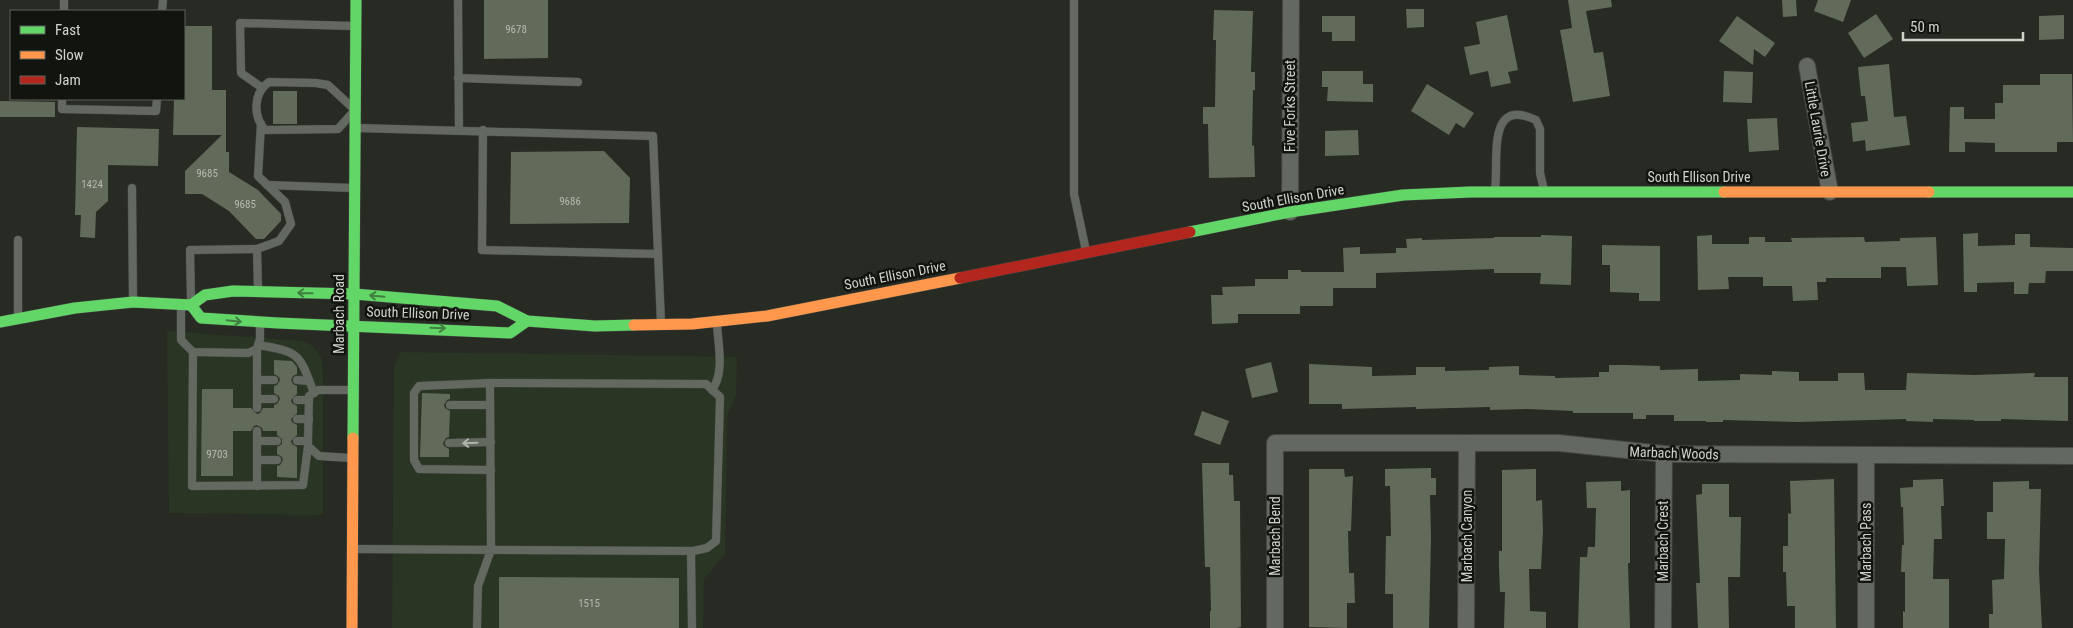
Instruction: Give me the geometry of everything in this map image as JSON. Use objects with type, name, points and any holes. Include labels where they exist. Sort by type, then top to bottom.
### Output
[{"type":"street","name":"Marbach Road","points":[[352,628],[356,0]]},
{"type":"street","name":"Five Forks Street","points":[[1290,212],[1291,0]]},
{"type":"street","name":"Little Laurie Drive","points":[[1807,66],[1830,192]]},
{"type":"street","name":"South Ellison Drive","points":[[526,321],[510,333],[354,325],[260,324],[201,318],[186,305],[205,295],[233,291],[259,300],[354,294],[497,306],[526,321],[594,326],[661,325],[768,316],[1290,212],[1403,195],[1495,192],[2073,192]]},
{"type":"street","points":[[259,300],[260,324]]},
{"type":"street","points":[[0,322],[75,308],[133,302],[186,305]]},
{"type":"street","name":"Marbach Woods","points":[[1275,443],[1558,443],[1664,454],[2073,456]]},
{"type":"street","name":"Marbach Bend","points":[[1274,628],[1275,443]]},
{"type":"street","name":"Marbach Canyon","points":[[1466,628],[1467,443]]},
{"type":"street","name":"Marbach Crest","points":[[1664,454],[1664,628]]},
{"type":"street","name":"Marbach Pass","points":[[1866,456],[1866,628]]},
{"type":"lane","points":[[458,0],[459,130]]},
{"type":"lane","points":[[1074,0],[1074,194],[1086,253]]},
{"type":"lane","points":[[261,87],[241,73],[240,24],[356,26]]},
{"type":"lane","points":[[458,78],[578,82]]},
{"type":"lane","points":[[193,352],[192,486],[303,486],[312,396],[309,381],[300,358],[283,349],[258,347],[248,353],[193,352],[181,340],[190,250],[257,249],[279,241],[291,224],[285,202],[258,176],[263,127],[256,112],[256,101],[261,87],[269,82],[328,85],[355,110],[338,129],[263,127]]},
{"type":"lane","points":[[62,100],[62,109],[156,111],[157,100]]},
{"type":"lane","points":[[1495,192],[1497,133],[1501,122],[1513,114],[1524,114],[1536,120],[1540,129],[1540,172],[1545,192]]},
{"type":"lane","points":[[355,128],[653,136],[661,325]]},
{"type":"lane","points":[[483,130],[482,250],[658,254]]},
{"type":"lane","points":[[267,185],[355,188]]},
{"type":"lane","points":[[132,188],[133,302]]},
{"type":"lane","points":[[18,240],[18,318]]},
{"type":"lane","points":[[257,249],[259,300]]},
{"type":"lane","points":[[712,390],[718,381],[720,370],[717,321]]},
{"type":"lane","points":[[257,408],[260,324]]},
{"type":"lane","points":[[257,380],[274,380]]},
{"type":"lane","points":[[297,380],[309,381]]},
{"type":"lane","points":[[477,628],[478,586],[491,550],[490,383]]},
{"type":"lane","points":[[352,549],[691,551],[707,548],[716,541],[720,397],[706,384],[490,383],[419,386],[414,393],[418,405],[417,444],[414,460],[419,469],[491,470]]},
{"type":"lane","points":[[297,400],[312,396],[318,390],[353,390]]},
{"type":"lane","points":[[257,399],[274,399]]},
{"type":"lane","points":[[450,405],[490,405]]},
{"type":"lane","points":[[297,419],[309,419]]},
{"type":"lane","points":[[257,431],[257,486]]},
{"type":"lane","points":[[257,441],[276,441]]},
{"type":"lane","points":[[297,441],[308,444],[319,456],[353,458]]},
{"type":"lane","points":[[449,443],[491,442]]},
{"type":"lane","points":[[257,460],[276,460]]},
{"type":"lane","points":[[297,460],[306,460]]},
{"type":"lane","points":[[691,551],[692,628]]},
{"type":"shaded area","points":[[167,331],[303,341],[313,346],[321,357],[323,371],[323,515],[169,513]]},
{"type":"shaded area","points":[[400,352],[737,357],[736,395],[727,415],[725,554],[704,579],[703,628],[392,628],[394,366]]},
{"type":"building","points":[[484,0],[548,0],[548,58],[484,59]]},
{"type":"building","points":[[1568,0],[1611,0],[1612,7],[1586,11],[1594,53],[1603,52],[1610,96],[1573,102],[1560,30],[1572,28]]},
{"type":"building","points":[[1782,0],[1796,0],[1797,16],[1783,17]]},
{"type":"building","points":[[1818,0],[1851,0],[1843,22],[1814,11]]},
{"type":"building","points":[[1406,9],[1424,9],[1424,27],[1407,28]]},
{"type":"building","points":[[1214,10],[1253,11],[1251,72],[1255,72],[1252,146],[1254,145],[1255,177],[1209,178],[1208,124],[1203,124],[1203,107],[1215,107],[1216,40],[1213,40]]},
{"type":"building","points":[[1876,14],[1893,39],[1864,58],[1848,33]]},
{"type":"building","points":[[1507,15],[1518,70],[1508,72],[1511,83],[1491,87],[1488,71],[1470,75],[1464,47],[1480,44],[1476,22]]},
{"type":"building","points":[[2064,15],[2064,39],[2039,40],[2039,16]]},
{"type":"building","points":[[1322,16],[1355,16],[1355,41],[1332,41],[1332,32],[1322,32]]},
{"type":"building","points":[[1737,16],[1775,43],[1765,57],[1754,49],[1753,65],[1719,41]]},
{"type":"building","points":[[185,26],[212,26],[212,90],[226,90],[226,152],[229,152],[229,172],[258,190],[281,214],[281,221],[264,239],[256,239],[229,211],[202,194],[185,194],[185,171],[222,135],[173,135],[174,100],[185,100]]},
{"type":"building","points":[[1889,64],[1894,117],[1906,116],[1910,145],[1866,151],[1865,140],[1853,142],[1851,123],[1868,121],[1865,96],[1861,96],[1858,67]]},
{"type":"building","points":[[1322,71],[1363,71],[1363,84],[1373,84],[1373,102],[1327,101],[1328,87],[1322,87]]},
{"type":"building","points":[[1724,71],[1753,72],[1752,103],[1723,102]]},
{"type":"building","points":[[2040,74],[2072,74],[2073,142],[2057,142],[2057,152],[1995,152],[1995,143],[1965,142],[1965,152],[1949,152],[1950,107],[1964,107],[1964,119],[1995,119],[1995,103],[2003,103],[2003,85],[2040,85]]},
{"type":"building","points":[[1427,84],[1474,113],[1464,128],[1456,123],[1449,135],[1411,111]]},
{"type":"building","points":[[273,91],[297,91],[297,124],[273,124]]},
{"type":"building","points":[[0,101],[55,102],[55,117],[0,117]]},
{"type":"building","points":[[1777,118],[1779,150],[1749,152],[1747,119]]},
{"type":"building","points":[[77,127],[159,129],[158,166],[108,165],[108,201],[96,212],[95,238],[80,237],[81,215],[75,215]]},
{"type":"building","points":[[1358,130],[1359,155],[1325,156],[1325,131]]},
{"type":"building","points":[[604,151],[630,178],[629,223],[510,224],[511,152]]},
{"type":"building","points":[[1978,233],[1978,246],[2015,245],[2015,234],[2030,234],[2030,247],[2073,248],[2073,271],[2046,271],[2045,283],[2029,283],[2028,294],[2014,294],[2014,282],[1977,283],[1977,292],[1964,292],[1963,234]]},
{"type":"building","points":[[1541,235],[1572,236],[1571,285],[1540,284],[1541,273],[1494,273],[1494,269],[1376,273],[1376,288],[1333,288],[1333,306],[1300,306],[1300,314],[1238,314],[1238,323],[1212,324],[1211,295],[1223,295],[1222,287],[1255,286],[1255,279],[1288,279],[1288,270],[1301,270],[1301,272],[1344,272],[1343,248],[1360,247],[1360,254],[1396,253],[1396,248],[1407,248],[1406,239],[1541,237]]},
{"type":"building","points":[[1712,235],[1712,244],[1749,244],[1749,237],[1765,237],[1765,242],[1792,242],[1791,238],[1864,237],[1865,242],[1900,241],[1900,238],[1936,237],[1938,285],[1907,286],[1906,267],[1881,267],[1881,278],[1826,278],[1826,282],[1817,282],[1818,300],[1793,301],[1792,286],[1763,286],[1763,277],[1728,277],[1729,289],[1698,290],[1697,236]]},
{"type":"building","points":[[1602,245],[1660,246],[1660,301],[1639,301],[1639,293],[1610,292],[1610,265],[1602,265]]},
{"type":"building","points":[[274,360],[292,361],[297,367],[297,374],[291,380],[297,386],[297,394],[291,400],[297,406],[297,413],[291,419],[297,425],[297,435],[291,441],[297,447],[297,478],[277,477],[277,466],[283,460],[277,454],[277,447],[282,444],[282,439],[277,435],[277,431],[263,431],[257,425],[251,431],[233,431],[233,476],[201,476],[202,389],[233,389],[233,408],[251,408],[257,414],[263,408],[274,408],[274,405],[280,399],[274,393],[274,386],[280,380],[274,374]]},
{"type":"building","points":[[1271,362],[1278,392],[1252,398],[1245,369]]},
{"type":"building","points":[[1309,364],[1372,367],[1372,376],[1416,375],[1416,367],[1445,367],[1445,371],[1489,370],[1489,367],[1519,366],[1519,375],[1555,376],[1555,378],[1599,377],[1599,372],[1609,372],[1609,365],[1660,366],[1660,370],[1698,369],[1698,381],[1740,380],[1740,374],[1772,375],[1772,371],[1799,372],[1799,381],[1838,381],[1838,373],[1864,373],[1865,390],[1906,390],[1907,373],[1974,375],[2035,373],[2034,377],[2068,377],[2068,421],[1933,419],[1933,422],[1906,421],[1906,419],[1798,422],[1723,420],[1723,422],[1706,422],[1674,421],[1674,415],[1646,415],[1646,419],[1633,419],[1633,413],[1573,413],[1573,411],[1528,409],[1490,410],[1490,407],[1342,409],[1342,404],[1309,404]]},
{"type":"building","points":[[422,393],[450,394],[450,399],[444,405],[450,411],[449,437],[443,443],[449,449],[449,457],[420,457]]},
{"type":"building","points":[[1202,411],[1229,421],[1220,445],[1194,435]]},
{"type":"building","points":[[1202,463],[1229,463],[1229,475],[1233,475],[1234,501],[1240,501],[1241,627],[1210,628],[1210,567],[1205,567]]},
{"type":"building","points":[[1431,468],[1431,478],[1436,478],[1436,495],[1430,495],[1429,628],[1393,628],[1393,594],[1385,594],[1386,536],[1391,536],[1390,486],[1385,486],[1385,469]]},
{"type":"building","points":[[1309,469],[1344,469],[1345,477],[1353,476],[1351,531],[1348,531],[1349,573],[1354,573],[1355,603],[1347,603],[1347,628],[1309,627]]},
{"type":"building","points":[[1536,469],[1536,501],[1542,500],[1543,531],[1541,569],[1529,569],[1530,611],[1546,612],[1546,628],[1504,628],[1505,592],[1500,592],[1499,568],[1499,551],[1502,551],[1502,470]]},
{"type":"building","points":[[1834,479],[1836,628],[1795,628],[1795,606],[1787,606],[1786,572],[1783,572],[1783,546],[1788,546],[1788,513],[1791,514],[1790,481]]},
{"type":"building","points":[[1943,479],[1944,506],[1941,506],[1942,539],[1934,539],[1933,579],[1949,579],[1949,628],[1903,628],[1905,572],[1901,572],[1902,545],[1904,545],[1903,507],[1901,507],[1900,488],[1913,487],[1913,480]]},
{"type":"building","points":[[1621,481],[1621,491],[1630,490],[1630,563],[1628,563],[1630,628],[1578,628],[1580,557],[1587,557],[1588,547],[1595,547],[1596,508],[1587,508],[1586,482]]},
{"type":"building","points":[[2029,481],[2029,489],[2041,489],[2039,571],[2042,628],[1989,628],[1989,614],[1993,614],[1992,580],[2004,579],[2005,539],[1987,539],[1987,512],[1993,512],[1993,482]]},
{"type":"building","points":[[1702,484],[1729,484],[1729,517],[1741,517],[1740,577],[1728,577],[1729,628],[1698,628],[1696,583],[1700,583],[1696,495],[1702,494]]},
{"type":"building","points":[[499,577],[679,578],[679,628],[499,628]]},
{"type":"traffic: fast","points":[[353,438],[356,0]]},
{"type":"traffic: fast","points":[[1190,232],[1290,212],[1403,195],[1470,192],[1724,192]]},
{"type":"traffic: fast","points":[[1929,192],[2073,192]]},
{"type":"traffic: fast","points":[[0,322],[75,308],[133,302],[191,305],[205,295],[233,291],[354,294],[497,306],[527,321],[595,326],[634,325]]},
{"type":"traffic: fast","points":[[191,305],[201,318],[278,323],[510,333],[527,321]]},
{"type":"traffic: slow","points":[[1724,192],[1929,192]]},
{"type":"traffic: slow","points":[[634,325],[692,324],[767,316],[960,278]]},
{"type":"traffic: slow","points":[[352,628],[353,438]]},
{"type":"traffic: jam","points":[[960,278],[1190,232]]}]
